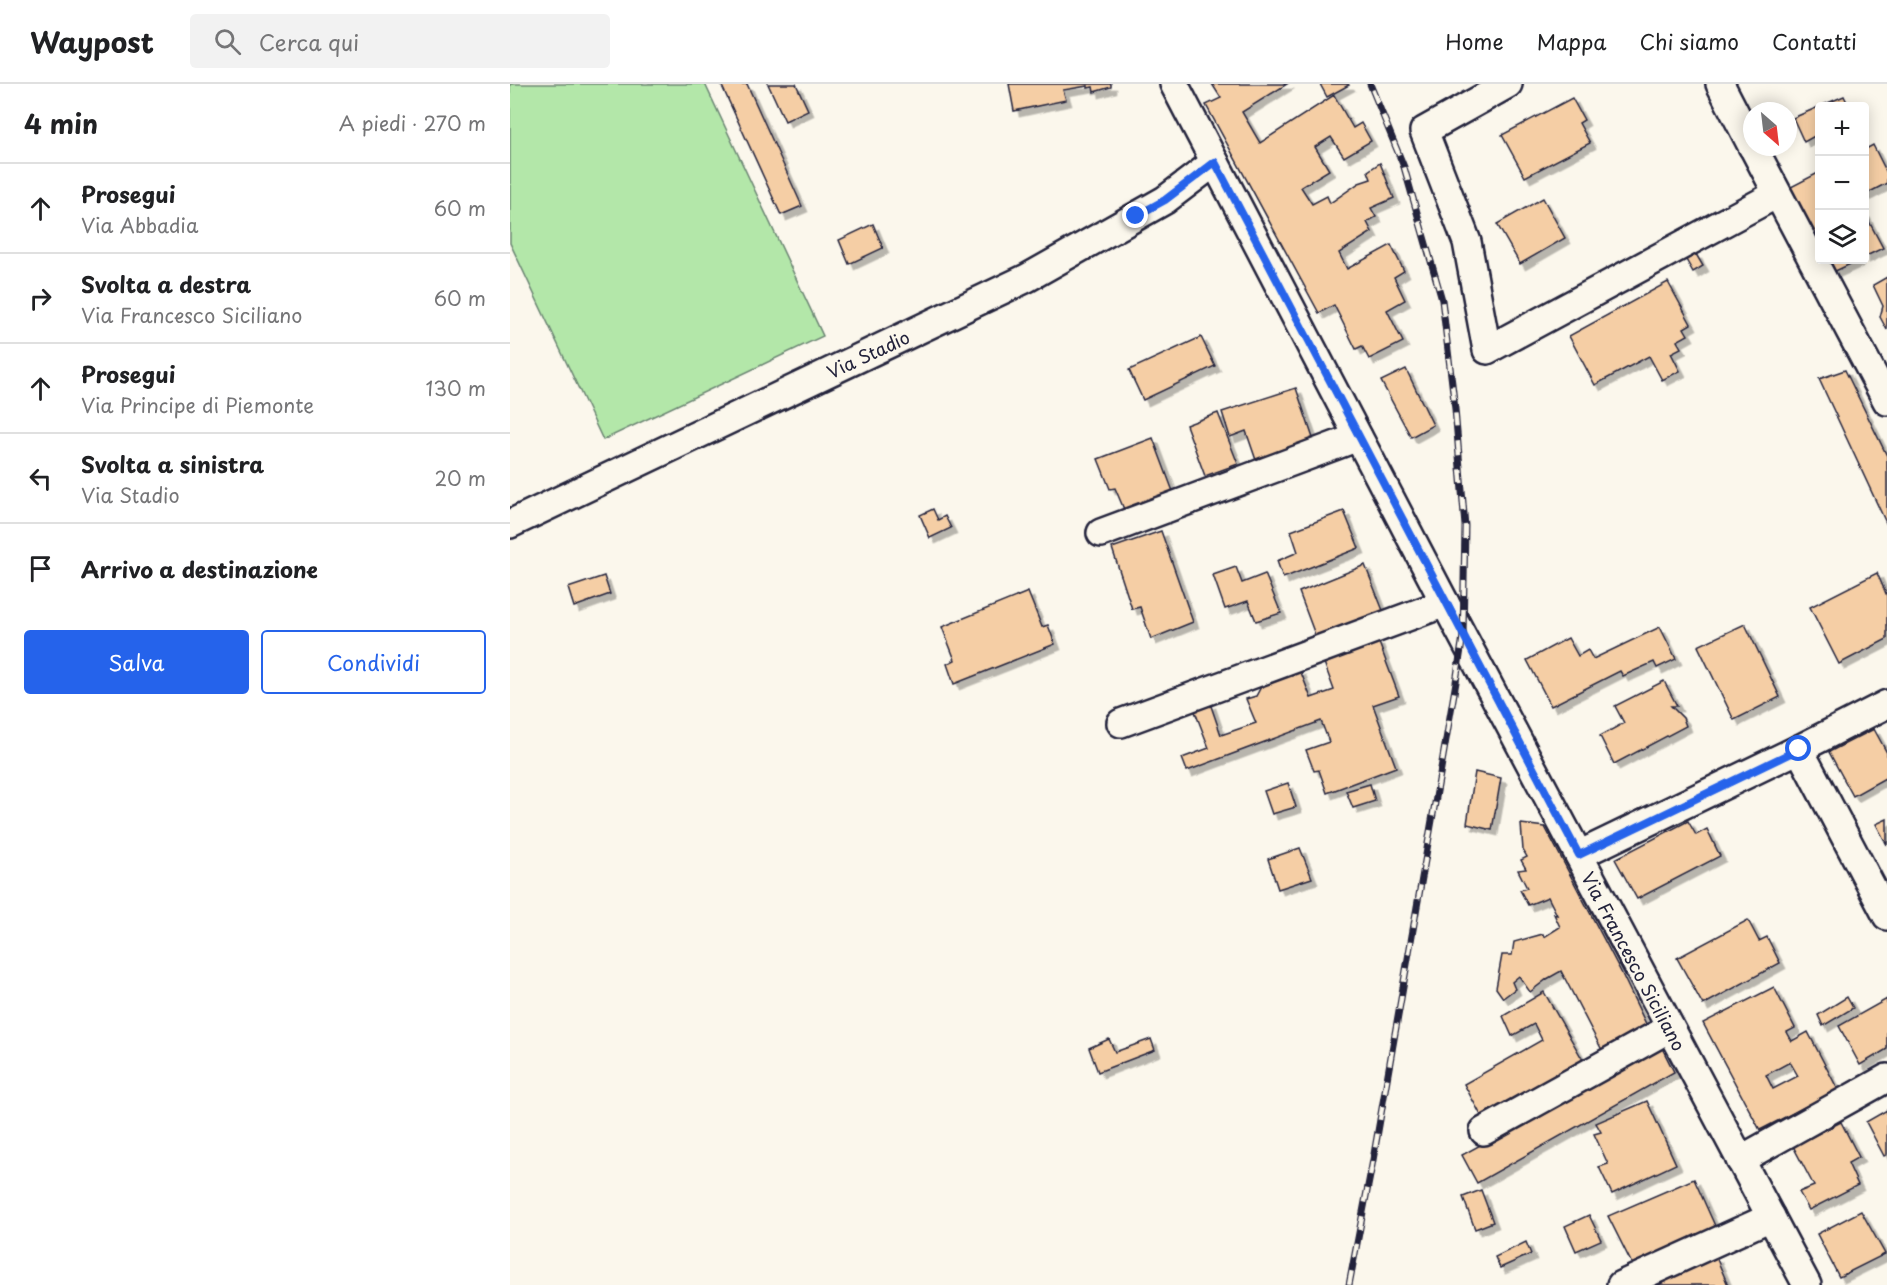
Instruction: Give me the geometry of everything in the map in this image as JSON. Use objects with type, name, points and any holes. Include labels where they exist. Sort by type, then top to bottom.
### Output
[{"type":"street","name":"Via Francesco Siciliano","points":[[1174,84],[1445,603],[1807,1285]]},
{"type":"street","points":[[1508,84],[1424,131],[1467,242],[1487,350],[1777,194]]},
{"type":"street","points":[[1719,84],[1743,129]]},
{"type":"street","points":[[1757,156],[1887,401]]},
{"type":"street","name":"Via Stadio","points":[[510,524],[1027,279],[1165,200],[1215,162]]},
{"type":"street","points":[[1101,533],[1358,436]]},
{"type":"street","points":[[1121,723],[1445,603]]},
{"type":"street","points":[[1579,855],[1887,704]]},
{"type":"street","points":[[1799,749],[1887,916]]},
{"type":"street","points":[[1484,1131],[1670,1028]]},
{"type":"street","points":[[1740,1160],[1887,1078]]},
{"type":"street","points":[[1621,1285],[1771,1217]]},
{"type":"green space","points":[[510,84],[705,84],[823,336],[603,440],[510,243]]},
{"type":"building","points":[[721,84],[747,84],[802,206],[781,215]]},
{"type":"building","points":[[768,84],[796,84],[808,110],[785,121]]},
{"type":"building","points":[[1009,84],[1111,84],[1111,87],[1094,92],[1093,87],[1088,88],[1088,86],[1063,90],[1066,100],[1014,111]]},
{"type":"building","points":[[1212,84],[1287,84],[1242,112],[1260,143],[1334,95],[1353,128],[1361,123],[1371,141],[1344,157],[1331,137],[1315,147],[1329,170],[1301,187],[1312,204],[1327,196],[1330,203],[1359,183],[1371,179],[1368,171],[1380,163],[1394,198],[1371,208],[1376,217],[1367,222],[1372,232],[1339,253],[1347,269],[1391,245],[1404,271],[1394,277],[1405,300],[1387,310],[1403,342],[1369,359],[1362,346],[1356,349],[1334,305],[1319,313],[1206,105],[1221,98]]},
{"type":"building","points":[[1320,84],[1348,84],[1349,85],[1327,97]]},
{"type":"building","points":[[1844,96],[1847,102],[1830,102]]},
{"type":"building","points":[[1572,98],[1584,120],[1579,123],[1590,143],[1525,177],[1502,135]]},
{"type":"building","points":[[1815,108],[1815,136],[1804,142],[1797,127],[1797,116]]},
{"type":"building","points":[[1873,145],[1887,173],[1887,183],[1869,192],[1869,156],[1869,147]]},
{"type":"building","points":[[1815,175],[1815,239],[1789,188]]},
{"type":"building","points":[[1543,198],[1565,238],[1520,264],[1497,224]]},
{"type":"building","points":[[1869,221],[1883,248],[1869,255]]},
{"type":"building","points":[[873,224],[883,248],[849,264],[839,240]]},
{"type":"building","points":[[1696,254],[1703,266],[1693,272],[1685,258]]},
{"type":"building","points":[[1827,264],[1850,264],[1831,273]]},
{"type":"building","points":[[1887,277],[1887,330],[1880,317],[1883,306],[1873,285]]},
{"type":"building","points":[[1668,282],[1691,324],[1684,328],[1688,335],[1677,341],[1681,348],[1671,353],[1680,371],[1662,380],[1649,356],[1595,385],[1569,336]]},
{"type":"building","points":[[1201,337],[1215,366],[1143,400],[1129,370]]},
{"type":"building","points":[[1406,369],[1433,425],[1411,437],[1381,381]]},
{"type":"building","points":[[1845,370],[1887,456],[1887,525],[1819,379]]},
{"type":"building","points":[[1296,388],[1315,444],[1257,463],[1246,431],[1230,437],[1222,412]]},
{"type":"building","points":[[1218,413],[1238,464],[1205,476],[1186,425]]},
{"type":"building","points":[[1153,438],[1174,494],[1126,514],[1115,488],[1110,489],[1098,459]]},
{"type":"building","points":[[933,509],[938,520],[945,516],[951,528],[930,538],[920,515]]},
{"type":"building","points":[[1344,511],[1359,548],[1283,578],[1277,561],[1298,552],[1291,531]]},
{"type":"building","points":[[1161,531],[1193,622],[1151,639],[1140,607],[1132,609],[1112,548]]},
{"type":"building","points":[[1365,565],[1384,613],[1317,640],[1299,592]]},
{"type":"building","points":[[1236,567],[1242,583],[1265,574],[1281,613],[1256,621],[1248,601],[1225,609],[1213,575]]},
{"type":"building","points":[[1877,573],[1887,596],[1887,639],[1839,664],[1810,607]]},
{"type":"building","points":[[604,576],[610,594],[574,607],[568,588]]},
{"type":"building","points":[[1028,592],[1042,627],[1048,625],[1055,644],[954,684],[947,664],[955,660],[942,627]]},
{"type":"building","points":[[1745,624],[1780,697],[1734,720],[1698,646]]},
{"type":"building","points":[[1660,627],[1676,659],[1657,668],[1654,662],[1623,676],[1620,671],[1551,706],[1527,660],[1568,638],[1578,656],[1588,650],[1593,659]]},
{"type":"building","points":[[1378,640],[1399,696],[1373,705],[1396,767],[1327,793],[1319,770],[1314,771],[1306,750],[1329,742],[1321,721],[1187,771],[1182,758],[1209,748],[1194,709],[1210,703],[1221,735],[1256,723],[1246,699],[1256,696],[1263,683],[1300,670],[1311,698],[1334,690],[1323,660]]},
{"type":"building","points":[[1664,681],[1677,706],[1671,706],[1683,718],[1686,726],[1614,764],[1600,736],[1624,723],[1615,706]]},
{"type":"building","points":[[1874,729],[1887,753],[1887,777],[1853,796],[1829,752]]},
{"type":"building","points":[[1475,772],[1501,778],[1492,830],[1467,824]]},
{"type":"building","points":[[1288,783],[1296,807],[1272,814],[1264,791]]},
{"type":"building","points":[[1370,784],[1375,801],[1353,808],[1346,791]]},
{"type":"building","points":[[1887,819],[1887,845],[1876,824]]},
{"type":"building","points":[[1688,821],[1696,835],[1707,829],[1720,856],[1637,899],[1615,859]]},
{"type":"building","points":[[1521,824],[1545,827],[1648,1028],[1603,1052],[1561,971],[1530,992],[1519,976],[1512,982],[1515,989],[1503,998],[1496,988],[1502,955],[1512,955],[1514,942],[1543,934],[1544,937],[1560,927],[1548,897],[1528,905],[1520,890],[1527,888],[1518,870],[1526,869],[1521,860],[1527,857],[1523,850]]},
{"type":"building","points":[[1300,848],[1312,878],[1278,889],[1268,859]]},
{"type":"building","points":[[1748,920],[1759,941],[1767,937],[1780,963],[1703,1005],[1677,958]]},
{"type":"building","points":[[1774,987],[1795,1028],[1787,1032],[1792,1041],[1808,1032],[1838,1090],[1760,1130],[1703,1023]],"holes":[[[1790,1062],[1798,1076],[1773,1089],[1766,1075]]]},
{"type":"building","points":[[1544,992],[1584,1062],[1483,1119],[1464,1084],[1542,1040],[1534,1024],[1512,1036],[1503,1016]]},
{"type":"building","points":[[1847,997],[1853,1008],[1823,1026],[1818,1015]]},
{"type":"building","points":[[1887,999],[1887,1049],[1860,1065],[1839,1026]]},
{"type":"building","points":[[1109,1039],[1115,1052],[1151,1039],[1155,1050],[1098,1072],[1089,1048]]},
{"type":"building","points":[[1661,1046],[1674,1072],[1477,1183],[1462,1155]]},
{"type":"building","points":[[1647,1101],[1676,1164],[1612,1194],[1599,1167],[1608,1164],[1594,1134],[1601,1132],[1596,1123]]},
{"type":"building","points":[[1887,1110],[1887,1154],[1884,1156],[1866,1122]]},
{"type":"building","points":[[1841,1122],[1859,1157],[1848,1163],[1858,1185],[1809,1210],[1799,1192],[1814,1186],[1793,1146]]},
{"type":"building","points":[[1694,1179],[1716,1228],[1632,1264],[1608,1216]]},
{"type":"building","points":[[1481,1190],[1493,1222],[1475,1229],[1463,1197]]},
{"type":"building","points":[[1861,1211],[1885,1254],[1839,1277],[1817,1234]]},
{"type":"building","points":[[1589,1215],[1601,1240],[1576,1251],[1565,1226]]},
{"type":"building","points":[[1526,1242],[1531,1254],[1500,1268],[1495,1257]]},
{"type":"building","points":[[1716,1257],[1728,1285],[1653,1285]]},
{"type":"railway","points":[[1349,1285],[1456,682],[1463,636],[1465,526],[1455,409],[1442,300],[1404,167],[1370,84]]},
{"type":"route","points":[[1136,216],[1165,200],[1215,162],[1579,855],[1799,749]]}]
